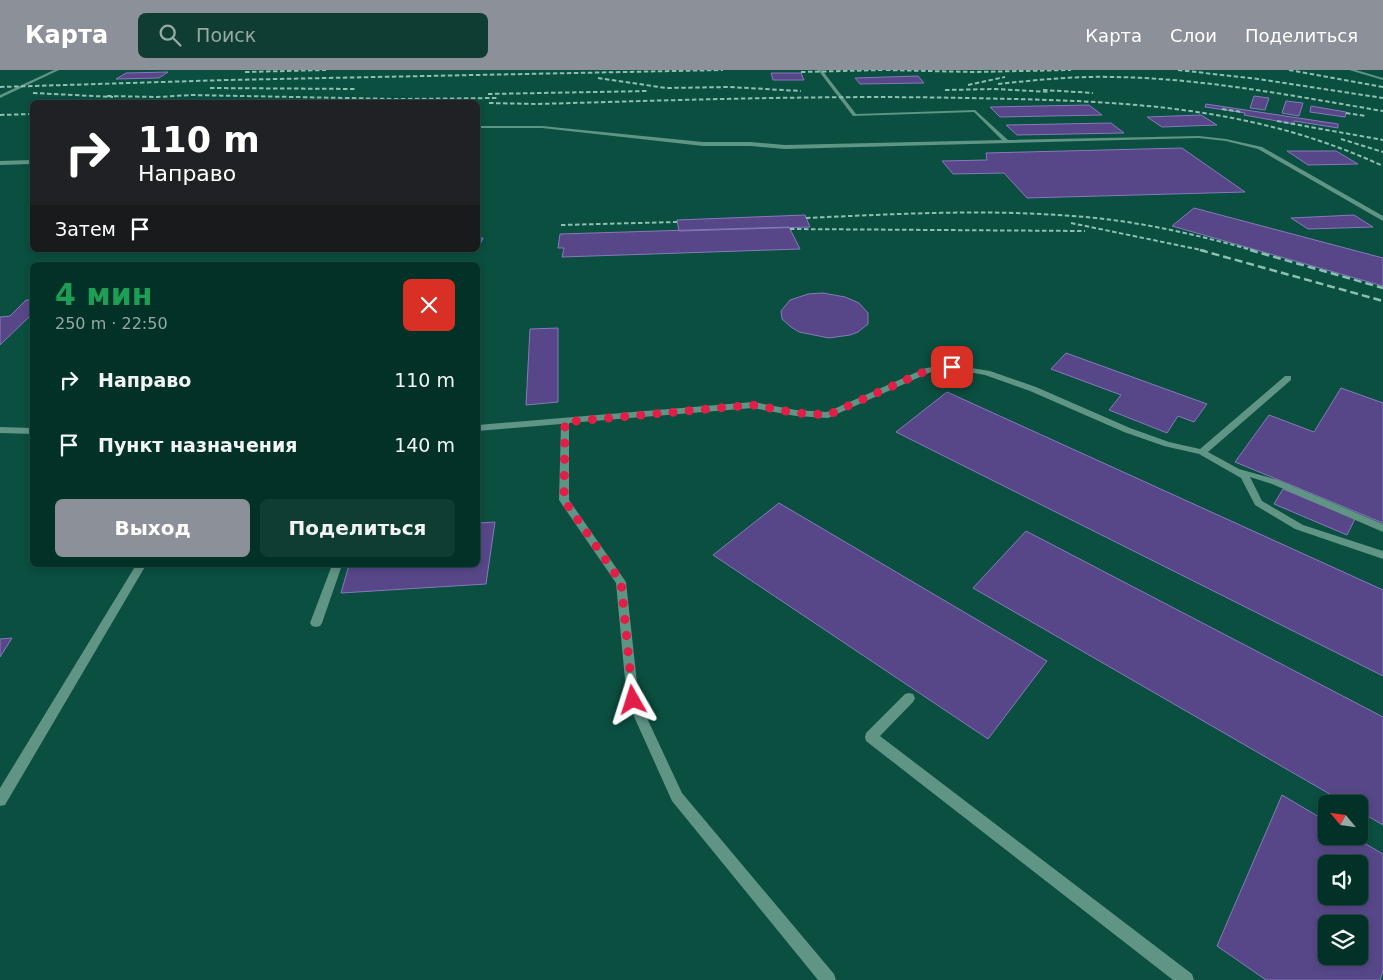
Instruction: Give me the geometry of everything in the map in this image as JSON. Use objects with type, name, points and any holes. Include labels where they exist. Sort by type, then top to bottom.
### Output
[{"type":"lane","points":[[0,97],[57,70]]},
{"type":"lane","points":[[820,70],[855,115],[975,111],[1006,141]]},
{"type":"lane","points":[[1350,70],[1356,70],[1383,79]]},
{"type":"lane","points":[[480,127],[542,127],[703,144],[751,144],[785,147],[1199,137],[1241,142],[1260,148],[1383,219]]},
{"type":"lane","points":[[0,163],[30,162]]},
{"type":"lane","points":[[480,428],[753,405],[796,413],[828,415],[928,370],[952,367],[987,373],[1033,389],[1127,430],[1167,444],[1202,452],[1245,476],[1258,503],[1299,527],[1383,555]]},
{"type":"lane","points":[[1202,452],[1288,378]]},
{"type":"lane","points":[[565,422],[564,500],[621,582],[633,700],[677,797],[828,980]]},
{"type":"lane","points":[[0,430],[30,432]]},
{"type":"lane","points":[[1228,467],[1275,482],[1383,528]]},
{"type":"lane","points":[[0,800],[140,567]]},
{"type":"lane","points":[[316,624],[336,567]]},
{"type":"lane","points":[[909,698],[870,737],[1186,980]]},
{"type":"shaded area","points":[[0,70],[1383,70],[1383,980],[0,980]]},
{"type":"building","points":[[168,72],[159,78],[116,79],[126,73]]},
{"type":"building","points":[[771,73],[801,73],[804,80],[773,80]]},
{"type":"building","points":[[918,76],[924,83],[860,84],[855,78]]},
{"type":"building","points":[[1254,96],[1269,98],[1265,110],[1250,108]]},
{"type":"building","points":[[1286,101],[1303,103],[1299,116],[1282,113]]},
{"type":"building","points":[[1206,104],[1338,124],[1338,128],[1294,121],[1294,124],[1244,115],[1245,113],[1205,107]]},
{"type":"building","points":[[1089,105],[1102,115],[1000,117],[990,107]]},
{"type":"building","points":[[1311,106],[1346,112],[1345,117],[1310,112]]},
{"type":"building","points":[[1201,115],[1217,125],[1162,127],[1147,117]]},
{"type":"building","points":[[1111,123],[1124,133],[1017,135],[1006,125]]},
{"type":"building","points":[[1182,148],[1245,192],[1027,198],[1004,173],[953,174],[942,161],[987,160],[986,153]]},
{"type":"building","points":[[1287,151],[1336,151],[1358,164],[1308,165]]},
{"type":"building","points":[[1194,208],[1383,258],[1383,286],[1172,226]]},
{"type":"building","points":[[805,215],[810,227],[679,231],[677,220]]},
{"type":"building","points":[[1354,215],[1373,227],[1308,229],[1291,218]]},
{"type":"building","points":[[789,227],[800,249],[562,257],[564,248],[558,248],[560,234]]},
{"type":"building","points":[[823,293],[845,297],[859,303],[868,313],[868,324],[858,332],[850,335],[829,338],[799,332],[782,319],[781,311],[790,300],[808,294]]},
{"type":"building","points":[[26,300],[30,300],[30,316],[0,345],[0,317],[10,316]]},
{"type":"building","points":[[558,328],[558,402],[526,405],[530,329]]},
{"type":"building","points":[[1066,353],[1207,404],[1194,422],[1178,416],[1167,433],[1109,410],[1121,395],[1051,369]]},
{"type":"building","points":[[1341,388],[1383,403],[1383,523],[1235,462],[1269,415],[1314,432]]},
{"type":"building","points":[[947,392],[1383,590],[1383,676],[896,432]]},
{"type":"building","points":[[1283,489],[1355,519],[1347,535],[1274,504]]},
{"type":"building","points":[[779,503],[1047,661],[988,739],[713,555]]},
{"type":"building","points":[[495,522],[486,584],[341,593],[348,567],[480,567],[480,523]]},
{"type":"building","points":[[1026,531],[1383,717],[1383,825],[1368,816],[1368,795],[1331,795],[973,588]]},
{"type":"building","points":[[12,638],[0,657],[0,639]]},
{"type":"building","points":[[1282,795],[1318,816],[1318,845],[1368,845],[1383,854],[1383,971],[1380,980],[1266,980],[1217,946]]},
{"type":"railway","points":[[245,72],[326,70]]},
{"type":"railway","points":[[0,87],[227,80],[723,70]]},
{"type":"railway","points":[[801,72],[883,70]]},
{"type":"railway","points":[[886,70],[973,72],[1071,70]]},
{"type":"railway","points":[[1178,70],[1258,79],[1383,98]]},
{"type":"railway","points":[[1289,70],[1383,87]]},
{"type":"railway","points":[[968,85],[1005,77]]},
{"type":"railway","points":[[998,84],[1084,77],[1146,78],[1214,84],[1383,111]]},
{"type":"railway","points":[[598,78],[666,88],[729,87],[801,91]]},
{"type":"railway","points":[[210,88],[357,89]]},
{"type":"railway","points":[[945,90],[995,89],[1050,92]]},
{"type":"railway","points":[[1043,90],[1093,93]]},
{"type":"railway","points":[[488,94],[648,91]]},
{"type":"railway","points":[[33,93],[113,97]]},
{"type":"railway","points":[[107,96],[157,97],[191,95],[397,99],[497,98]]},
{"type":"railway","points":[[489,103],[537,104],[752,98],[913,97],[1022,99],[1128,104],[1230,118],[1281,129],[1332,145],[1383,166]]},
{"type":"railway","points":[[1222,109],[1242,112]]},
{"type":"railway","points":[[1346,113],[1366,116]]},
{"type":"railway","points":[[0,115],[30,114]]},
{"type":"railway","points":[[1277,121],[1383,140]]},
{"type":"railway","points":[[1341,139],[1383,152]]},
{"type":"railway","points":[[806,218],[972,213],[1072,216],[1164,229],[1255,251]]},
{"type":"railway","points":[[561,225],[677,222]]},
{"type":"railway","points":[[1071,223],[1206,251]]},
{"type":"railway","points":[[790,229],[1085,231]]},
{"type":"railway","points":[[1200,250],[1383,301]]},
{"type":"railway","points":[[1250,250],[1383,288]]},
{"type":"route","points":[[633,700],[621,582],[564,500],[565,422],[753,405],[796,413],[828,415],[854,405],[898,382],[928,370],[952,367]]}]
